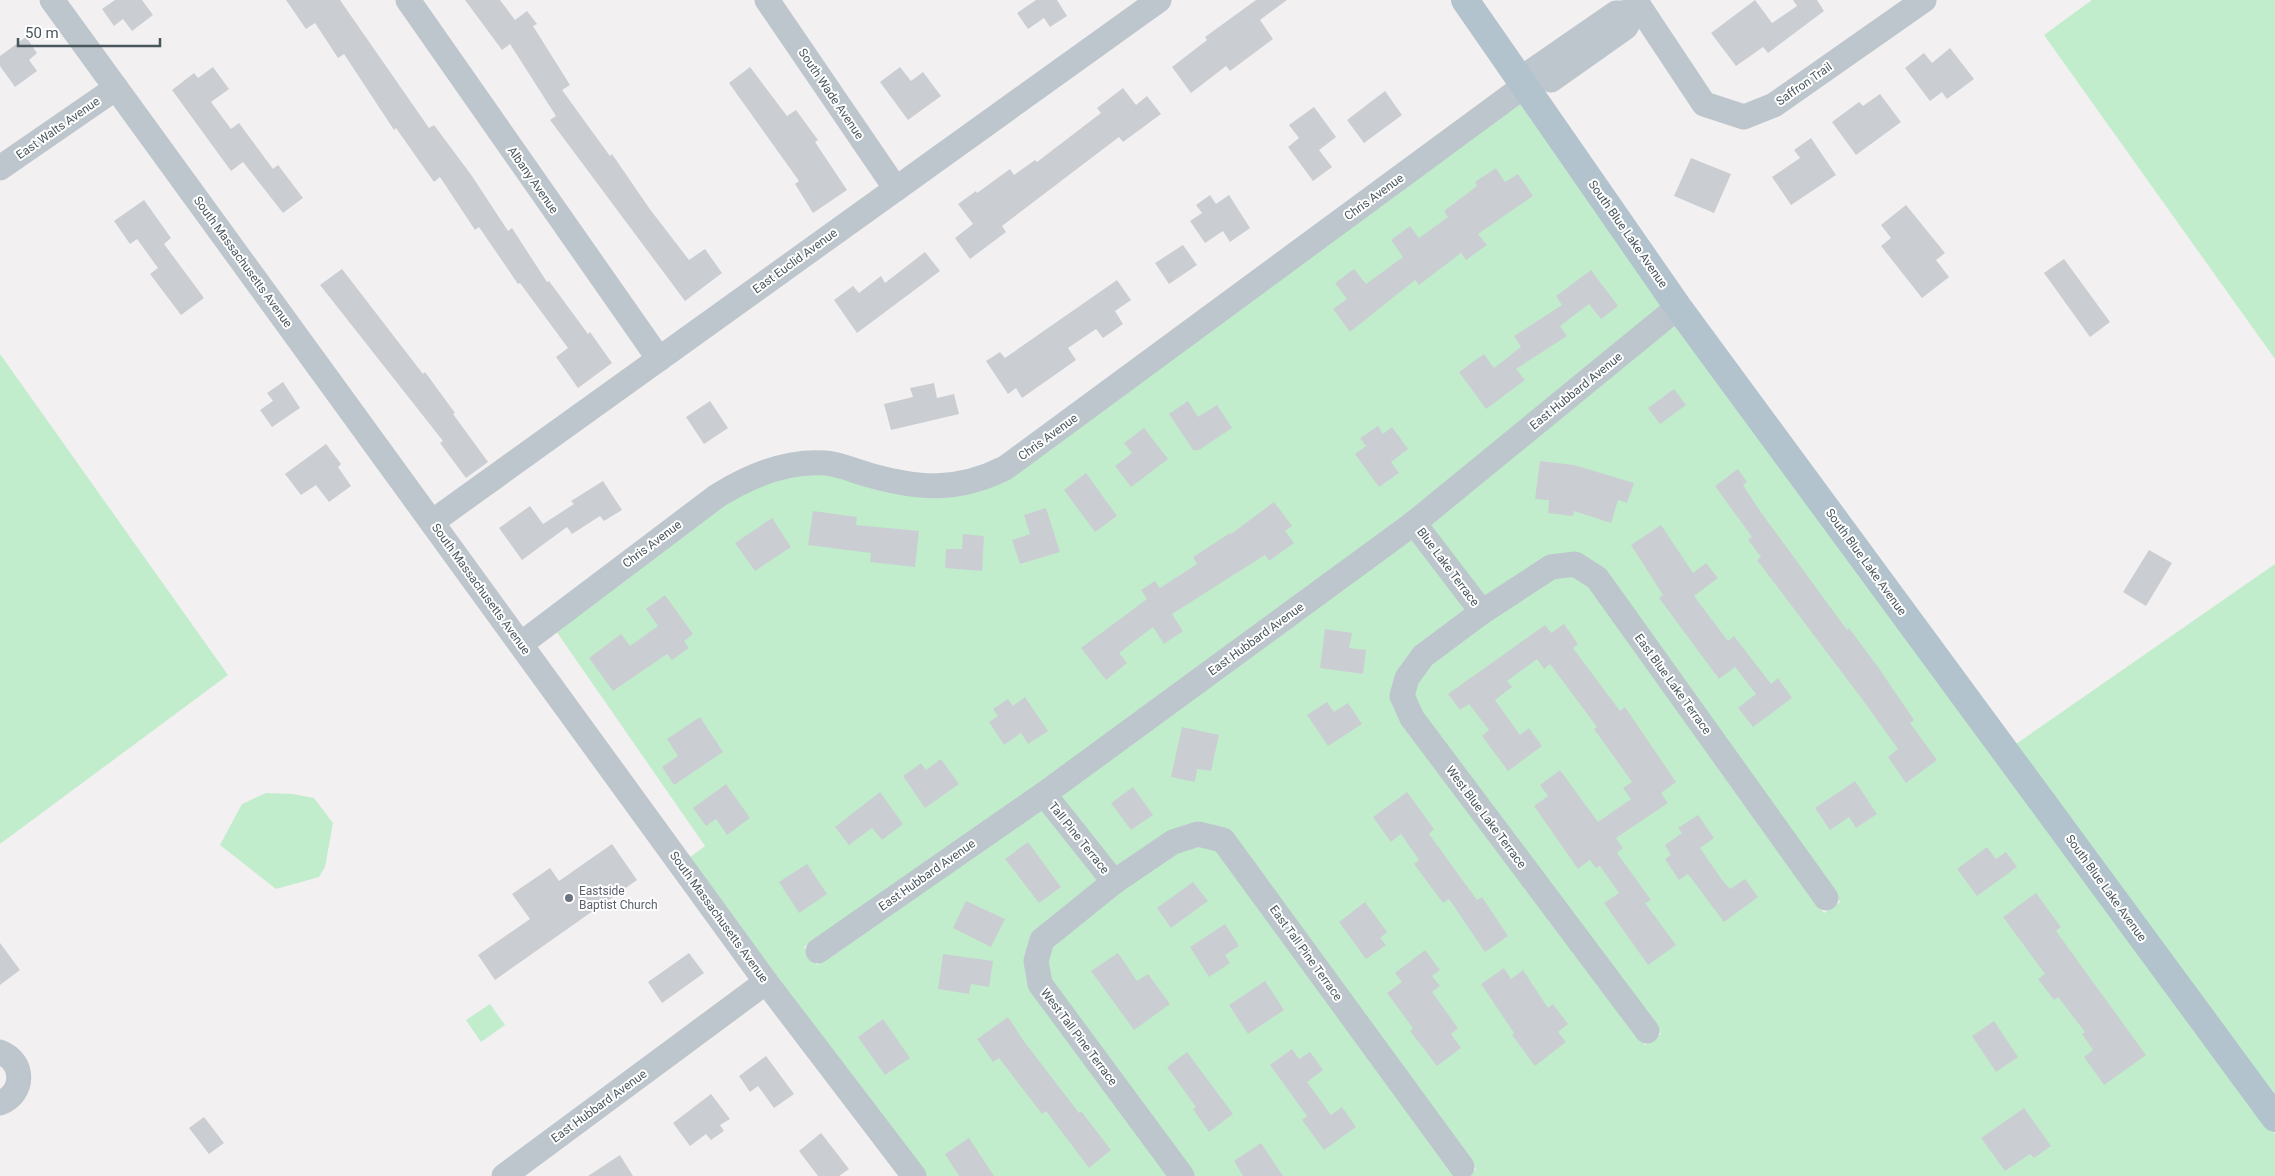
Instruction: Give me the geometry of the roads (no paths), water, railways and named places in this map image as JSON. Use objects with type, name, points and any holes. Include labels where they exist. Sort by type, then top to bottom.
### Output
[{"type":"main road","name":"South Blue Lake Avenue","points":[[1465,0],[1528,83],[1678,307],[2275,1118]]},
{"type":"street","name":"South Massachusetts Avenue","points":[[52,0],[766,982],[914,1176]]},
{"type":"street","name":"Albany Avenue","points":[[408,0],[659,359]]},
{"type":"street","name":"South Wade Avenue","points":[[767,0],[896,189]]},
{"type":"street","name":"East Euclid Avenue","points":[[432,522],[1159,0]]},
{"type":"street","name":"Saffron Trail","points":[[1636,7],[1704,104],[1744,117],[1774,105],[1924,0]]},
{"type":"street","name":"Chris Avenue","points":[[521,644],[717,496],[738,483],[760,474],[793,465],[825,463],[910,486],[934,487],[983,479],[1005,468],[1528,83],[1532,71],[1616,13],[1636,7]]},
{"type":"street","name":"East Walts Avenue","points":[[0,168],[116,88]]},
{"type":"street","name":"East Hubbard Avenue","points":[[818,951],[1044,794],[1414,523],[1678,307]]},
{"type":"street","name":"Blue Lake Terrace","points":[[1414,523],[1482,612]]},
{"type":"street","name":"East Blue Lake Terrace","points":[[1482,612],[1551,567],[1575,564],[1597,578],[1826,898]]},
{"type":"street","name":"West Blue Lake Terrace","points":[[1482,612],[1423,656],[1407,678],[1402,696],[1412,718],[1647,1031]]},
{"type":"street","name":"Tall Pine Terrace","points":[[1044,794],[1114,882]]},
{"type":"street","name":"East Tall Pine Terrace","points":[[1114,882],[1173,842],[1198,834],[1223,840],[1462,1166]]},
{"type":"street","name":"West Tall Pine Terrace","points":[[1114,882],[1042,940],[1036,961],[1040,984],[1182,1176]]},
{"type":"street","name":"East Hubbard Avenue","points":[[504,1176],[766,982]]},
{"type":"street","points":[[0,1052],[9,1056],[16,1064],[19,1079],[14,1093],[0,1103]]},
{"type":"place","name":"Eastside Baptist Church","points":[[569,898]]}]
